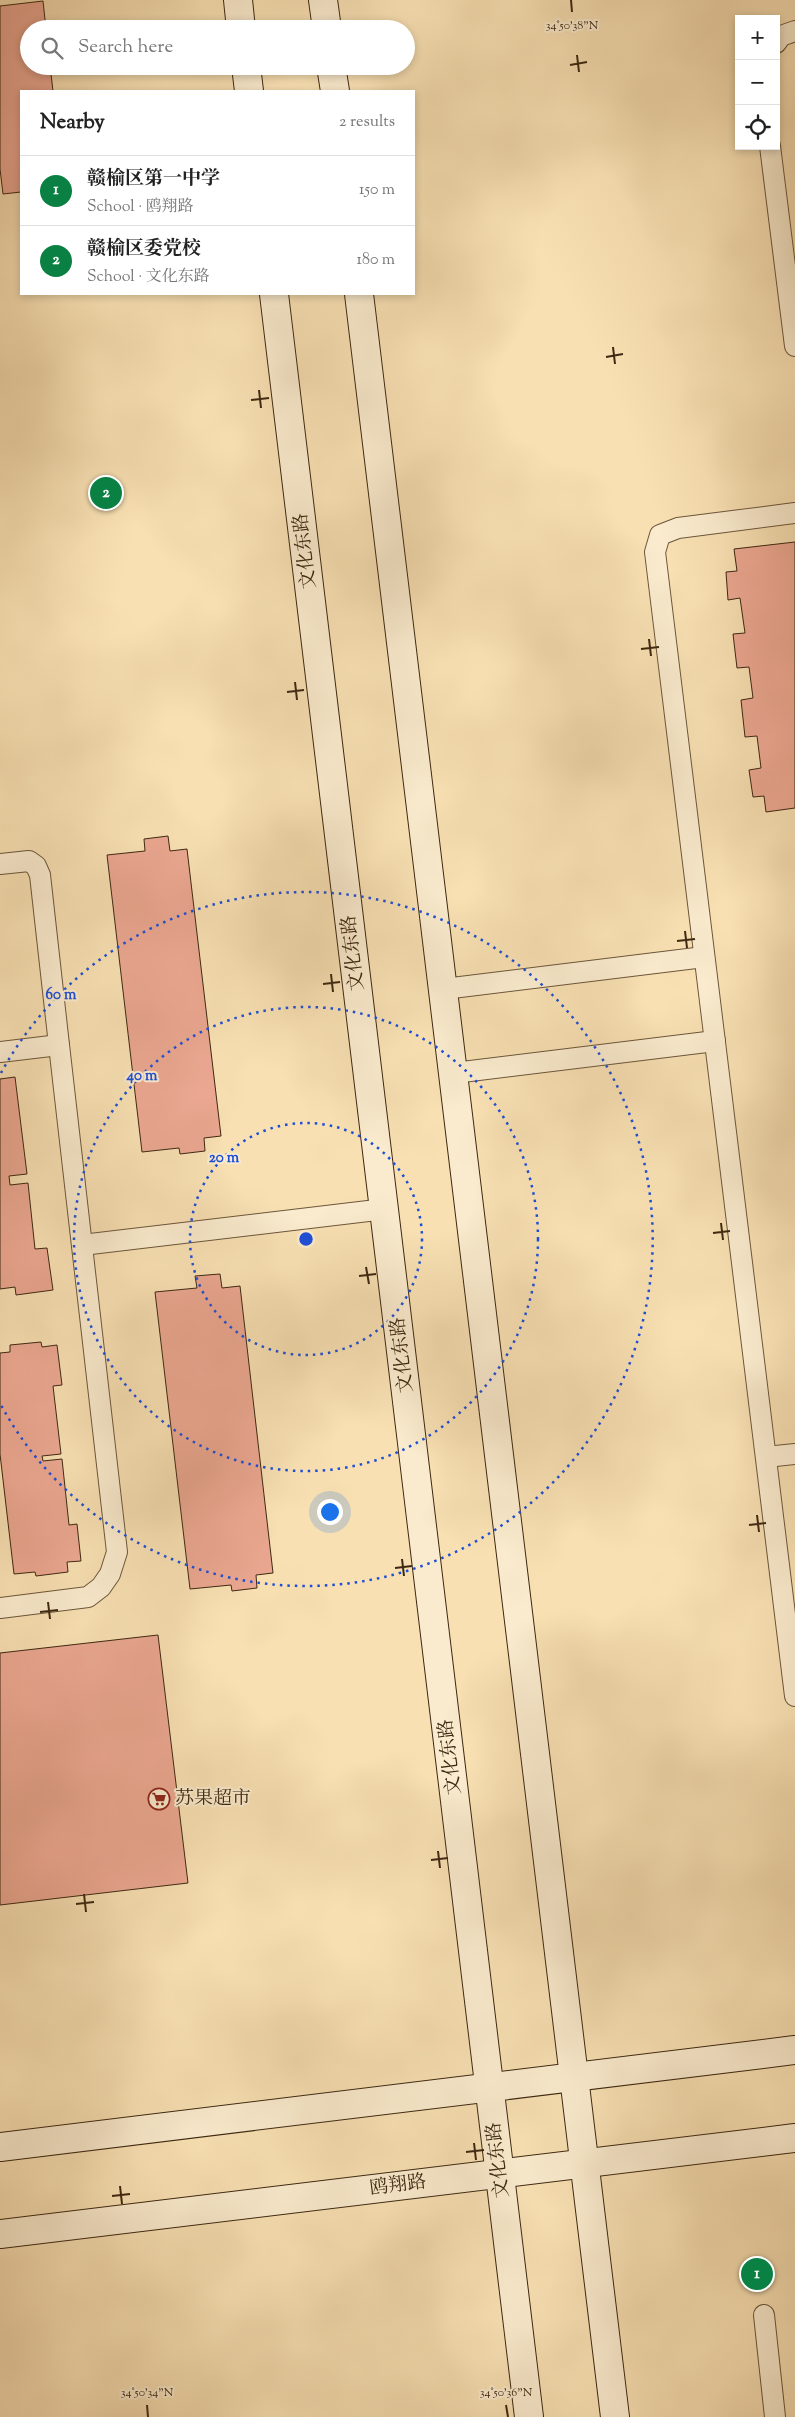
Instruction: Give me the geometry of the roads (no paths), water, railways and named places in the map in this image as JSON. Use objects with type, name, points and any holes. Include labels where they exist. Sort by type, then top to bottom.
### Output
[{"type":"main road","points":[[238,0],[241,20]]},
{"type":"main road","points":[[323,0],[326,20]]},
{"type":"main road","points":[[247,75],[249,90]]},
{"type":"main road","points":[[333,75],[334,90]]},
{"type":"main road","name":"文化东路","points":[[274,295],[529,2417]]},
{"type":"main road","points":[[359,295],[615,2417]]},
{"type":"main road","points":[[0,2147],[795,2050]]},
{"type":"main road","name":"鸥翔路","points":[[0,2234],[795,2138]]},
{"type":"lane","points":[[780,38],[795,31]]},
{"type":"lane","points":[[770,150],[795,346]]},
{"type":"lane","points":[[795,513],[678,528],[660,536],[655,552],[795,1696]]},
{"type":"lane","points":[[0,864],[29,861],[36,866],[40,875],[117,1552],[110,1574],[101,1587],[88,1597],[0,1608]]},
{"type":"lane","points":[[444,989],[704,957]]},
{"type":"lane","points":[[454,1072],[714,1041]]},
{"type":"lane","points":[[0,1052],[60,1045]]},
{"type":"lane","points":[[82,1245],[385,1209]]},
{"type":"lane","points":[[766,1458],[795,1454]]},
{"type":"lane","points":[[764,2315],[775,2417]]},
{"type":"place","name":"赣榆区委党校","points":[[106,493]]},
{"type":"place","name":"苏果超市","points":[[159,1799]]},
{"type":"place","name":"赣榆区第一中学","points":[[757,2274]]}]
